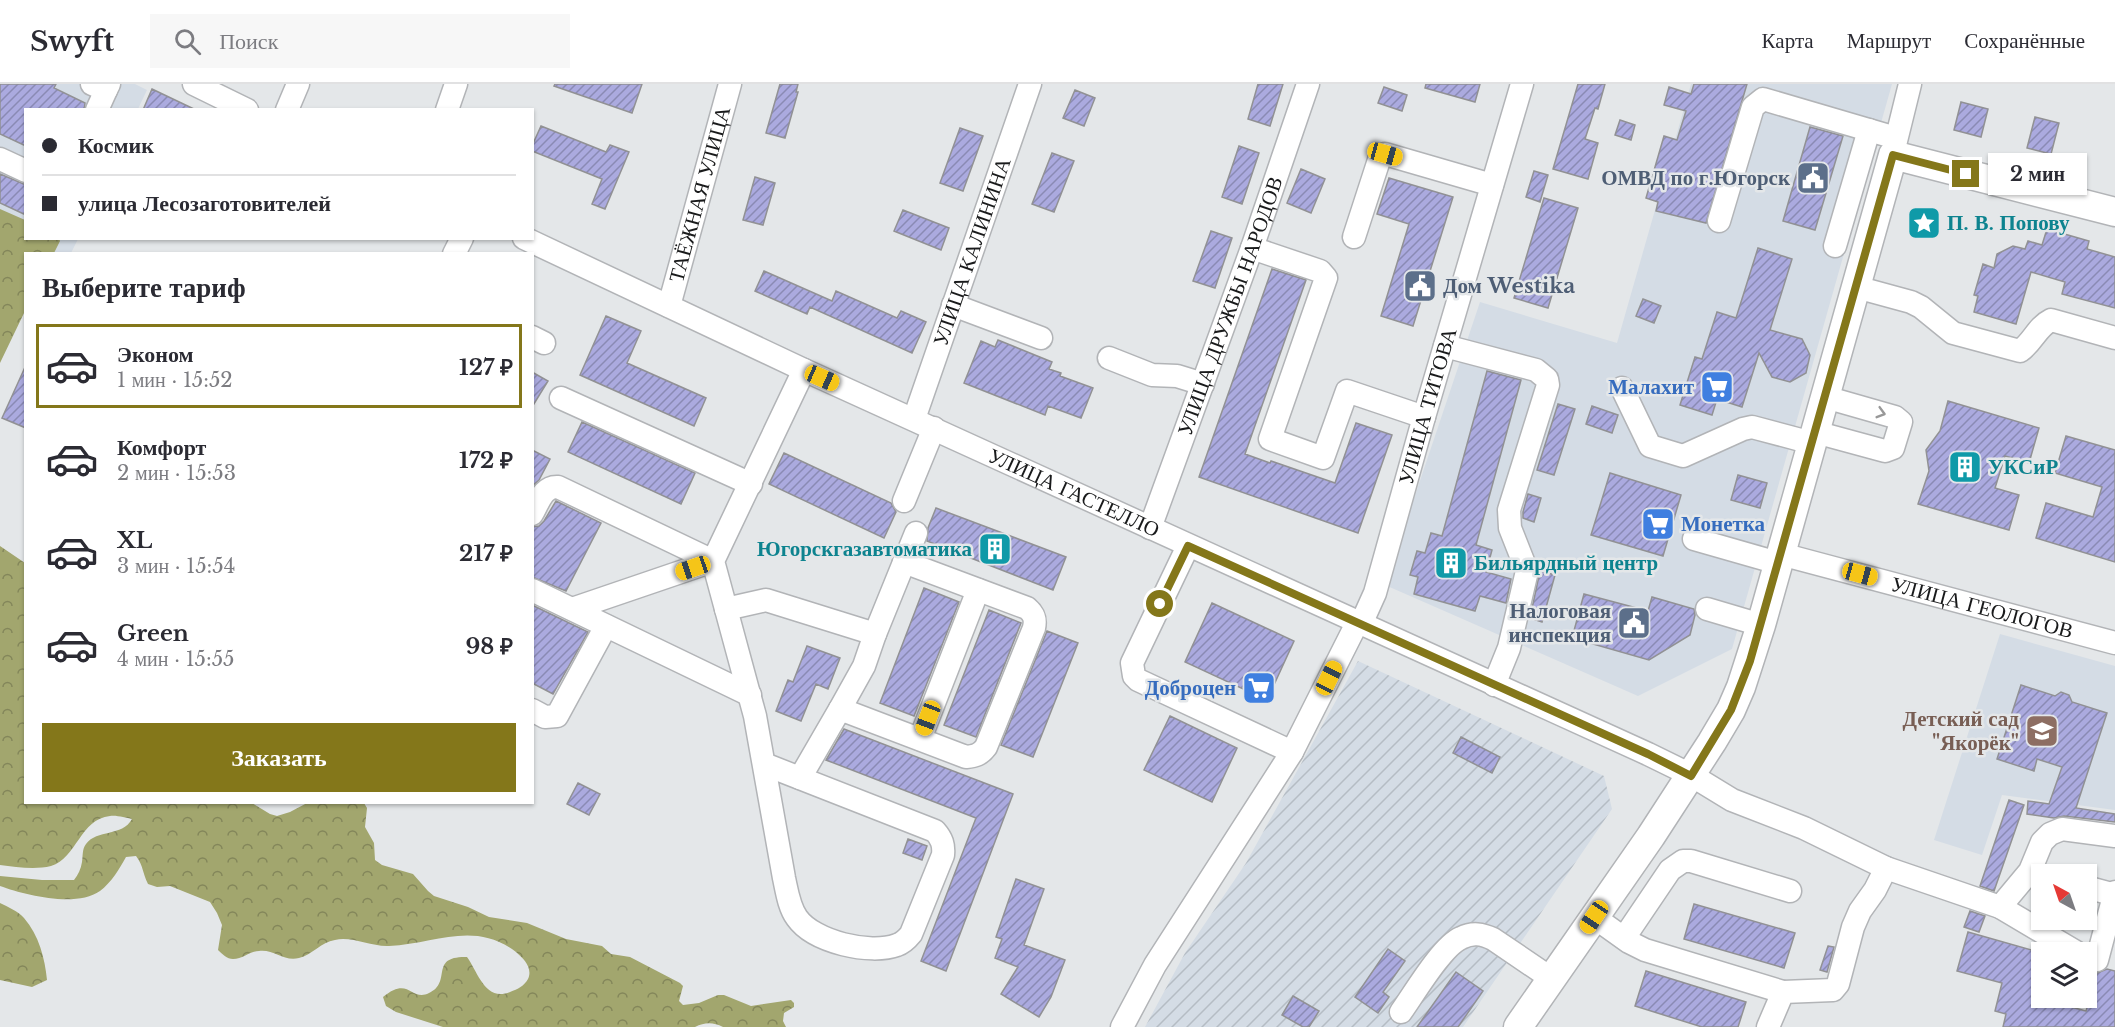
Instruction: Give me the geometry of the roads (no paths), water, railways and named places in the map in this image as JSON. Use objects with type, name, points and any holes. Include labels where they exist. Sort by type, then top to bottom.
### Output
[{"type":"main road","points":[[1518,1027],[1691,776],[1731,710],[1741,687],[1761,625],[1894,146],[2115,212]]},
{"type":"street","points":[[194,84],[244,108]]},
{"type":"street","points":[[288,108],[298,84]]},
{"type":"street","points":[[448,108],[456,84]]},
{"type":"street","name":"ТАЁЖНАЯ УЛИЦА","points":[[669,306],[730,84]]},
{"type":"street","name":"УЛИЦА КАЛИНИНА","points":[[904,501],[953,305],[1030,84]]},
{"type":"street","name":"УЛИЦА ДРУЖБЫ НАРОДОВ","points":[[1150,528],[1252,248],[1308,84]]},
{"type":"street","name":"УЛИЦА ТИТОВА","points":[[1122,1027],[1155,965],[1292,752],[1375,593],[1522,84]]},
{"type":"street","points":[[1719,221],[1753,106],[1758,101],[1762,99],[1869,130],[1894,146],[1910,84]]},
{"type":"street","points":[[1835,246],[1869,130]]},
{"type":"street","points":[[1354,237],[1378,160],[1385,154],[1492,185]]},
{"type":"street","points":[[0,159],[24,170]]},
{"type":"street","name":"УЛИЦА ГАСТЕЛЛО","points":[[528,240],[804,370],[1648,754],[1732,800],[1804,828],[1886,868],[2000,907],[2063,942]]},
{"type":"street","points":[[1252,248],[1320,271],[1326,278],[1270,439],[1323,458],[1347,391],[1424,417]]},
{"type":"street","points":[[1856,287],[1922,307],[1953,333],[2020,351],[2030,345],[2043,324],[2051,320],[2115,338]]},
{"type":"street","points":[[953,305],[1041,338]]},
{"type":"street","points":[[1445,346],[1536,370],[1547,379],[1548,385],[1509,510],[1510,528],[1527,571],[1509,648],[1494,685]]},
{"type":"street","points":[[1108,358],[1152,375],[1177,376],[1203,384]]},
{"type":"street","points":[[764,764],[935,831],[941,838],[944,855],[911,934],[905,941],[883,948],[842,945],[808,930],[797,918],[789,903],[750,695],[713,561],[804,370]]},
{"type":"street","points":[[1622,388],[1650,446],[1683,456],[1752,427],[1885,451],[1893,448],[1901,422],[1895,417],[1825,397]]},
{"type":"street","points":[[561,398],[751,484]]},
{"type":"street","points":[[534,510],[544,492],[549,488],[558,487],[713,561]]},
{"type":"street","points":[[800,778],[864,666],[916,533]]},
{"type":"street","name":"УЛИЦА ГЕОЛОГОВ","points":[[1694,539],[2114,639]]},
{"type":"street","points":[[1188,546],[1132,663],[1134,676],[1138,680],[1292,752]]},
{"type":"street","points":[[572,609],[713,561]]},
{"type":"street","points":[[840,709],[966,757],[981,753],[986,747],[1034,628],[1033,613],[1027,608],[904,562]]},
{"type":"street","points":[[920,739],[978,590]]},
{"type":"street","points":[[534,591],[750,695]]},
{"type":"street","points":[[726,609],[765,600],[875,634]]},
{"type":"street","points":[[1707,609],[1761,625]]},
{"type":"street","points":[[534,711],[545,717],[557,716],[606,626]]},
{"type":"street","points":[[2038,864],[2042,842],[2050,834],[2062,829],[2115,836]]},
{"type":"street","points":[[1624,938],[1670,870],[1683,861],[1691,861],[1790,891]]},
{"type":"street","points":[[1594,917],[1645,950],[1783,992],[1833,990],[1838,984],[1853,927],[1886,868]]},
{"type":"street","points":[[2000,907],[2031,878]]},
{"type":"street","points":[[2097,890],[2115,894],[2097,950]]},
{"type":"street","points":[[1401,1012],[1446,950],[1459,939],[1473,934],[1482,934],[1493,939],[1552,979]]},
{"type":"street","points":[[1768,1027],[1783,992]]},
{"type":"place","name":"ОМВД по г.Югорск","points":[[1813,178]]},
{"type":"place","name":"П. В. Попову","points":[[1924,223]]},
{"type":"place","name":"Дом Westika","points":[[1420,286]]},
{"type":"place","name":"Малахит","points":[[1717,387]]},
{"type":"place","name":"УКСиР","points":[[1965,467]]},
{"type":"place","name":"Монетка","points":[[1658,524]]},
{"type":"place","name":"Югорскгазавтоматика","points":[[995,549]]},
{"type":"place","name":"Бильярдный центр","points":[[1451,563]]},
{"type":"place","name":"Налоговая инспекция","points":[[1634,623]]},
{"type":"place","name":"Доброцен","points":[[1259,688]]},
{"type":"place","name":"Детский сад \"Якорёк\"","points":[[2042,731]]}]
